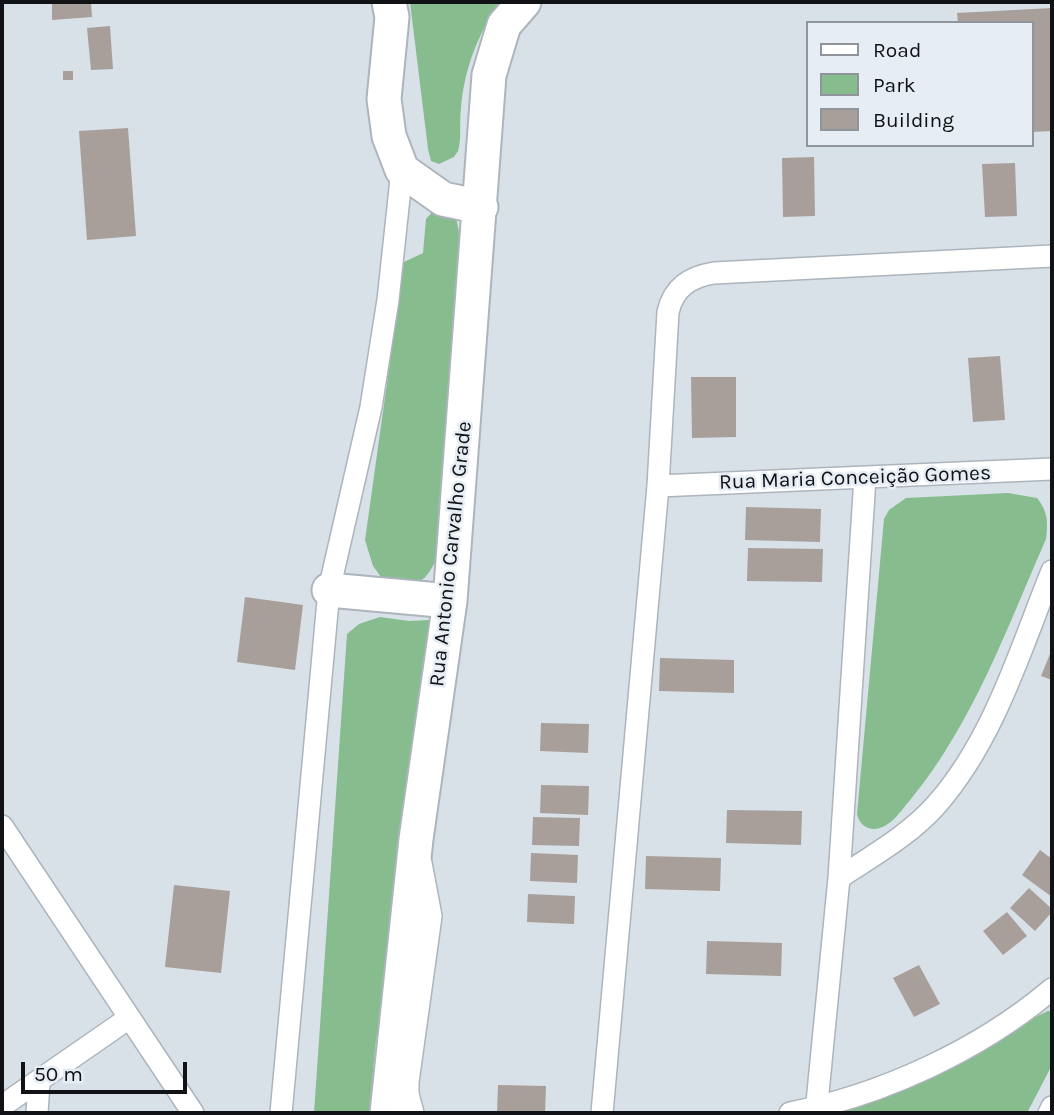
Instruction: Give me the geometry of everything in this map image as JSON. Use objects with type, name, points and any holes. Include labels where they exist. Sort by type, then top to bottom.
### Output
[{"type":"main road","points":[[389,2],[392,18],[384,99],[389,136],[401,170],[443,199],[481,208]]},
{"type":"main road","name":"Rua Antonio Carvalho Grade","points":[[387,1113],[416,839],[450,601],[489,75],[504,25],[524,2]]},
{"type":"main road","points":[[329,590],[450,601]]},
{"type":"street","points":[[281,1113],[329,590],[371,407],[388,300],[401,170]]},
{"type":"street","points":[[602,1113],[658,486],[668,312],[671,301],[678,290],[697,276],[754,269],[1052,256]]},
{"type":"street","name":"Rua Maria Conceição Gomes","points":[[658,486],[1052,470]]},
{"type":"street","points":[[817,1111],[839,878],[865,478]]},
{"type":"street","points":[[839,878],[906,833],[936,805],[967,763],[1007,685],[1052,571]]},
{"type":"street","points":[[2,826],[9,852],[129,1018],[193,1113]]},
{"type":"street","points":[[413,1113],[408,1083],[431,916],[416,839]]},
{"type":"street","points":[[790,1113],[817,1111],[940,1062],[1009,1024],[1052,990]]},
{"type":"street","points":[[2,1107],[129,1018]]},
{"type":"street","points":[[37,1113],[39,1082]]},
{"type":"street","points":[[1049,1113],[1052,1107]]},
{"type":"green space","points":[[410,2],[500,2],[485,26],[469,66],[460,113],[458,151],[454,157],[439,164],[431,161],[428,149]]},
{"type":"green space","points":[[435,209],[456,217],[460,237],[441,550],[426,577],[407,584],[384,581],[373,566],[365,540],[404,262],[423,253],[426,219]]},
{"type":"green space","points":[[1008,493],[1037,498],[1046,517],[1046,539],[987,674],[953,739],[933,770],[896,817],[881,828],[865,827],[857,814],[884,519],[889,510],[906,498]]},
{"type":"green space","points":[[380,617],[409,621],[429,620],[435,624],[394,951],[376,1040],[369,1113],[314,1113],[347,634],[359,624]]},
{"type":"green space","points":[[1052,1011],[1052,1065],[1027,1113],[835,1113],[846,1106],[858,1104],[955,1066],[1025,1022]]},
{"type":"building","points":[[52,2],[91,2],[92,17],[52,20]]},
{"type":"building","points":[[1052,8],[1052,131],[1033,132],[1033,21],[958,21],[957,13]]},
{"type":"building","points":[[110,26],[113,69],[91,70],[87,28]]},
{"type":"building","points":[[63,71],[73,71],[73,80],[63,80]]},
{"type":"building","points":[[128,128],[136,236],[87,240],[79,131]]},
{"type":"building","points":[[814,157],[815,216],[783,217],[782,158]]},
{"type":"building","points":[[1015,163],[1017,216],[985,217],[982,164]]},
{"type":"building","points":[[1000,356],[1005,420],[973,422],[968,358]]},
{"type":"building","points":[[691,377],[736,377],[736,437],[692,438]]},
{"type":"building","points":[[746,507],[821,509],[820,542],[745,540]]},
{"type":"building","points":[[748,548],[823,549],[822,582],[747,581]]},
{"type":"building","points":[[245,597],[303,605],[295,670],[237,662]]},
{"type":"building","points":[[1052,649],[1052,680],[1041,676]]},
{"type":"building","points":[[660,658],[734,660],[734,693],[659,691]]},
{"type":"building","points":[[541,723],[589,724],[588,753],[540,751]]},
{"type":"building","points":[[541,785],[589,786],[588,815],[540,813]]},
{"type":"building","points":[[727,810],[802,811],[801,845],[726,843]]},
{"type":"building","points":[[533,817],[580,818],[579,846],[532,845]]},
{"type":"building","points":[[1040,850],[1052,859],[1052,897],[1022,875]]},
{"type":"building","points":[[531,853],[578,855],[577,883],[530,881]]},
{"type":"building","points":[[646,856],[721,858],[720,891],[645,889]]},
{"type":"building","points":[[174,885],[230,891],[221,973],[165,967]]},
{"type":"building","points":[[1029,888],[1052,909],[1035,931],[1010,908]]},
{"type":"building","points":[[528,894],[575,896],[574,924],[527,922]]},
{"type":"building","points":[[1007,912],[1027,936],[1003,955],[983,931]]},
{"type":"building","points":[[707,941],[782,943],[781,976],[706,974]]},
{"type":"building","points":[[919,965],[940,1004],[914,1017],[893,978]]},
{"type":"building","points":[[498,1085],[546,1086],[545,1113],[497,1113]]}]
